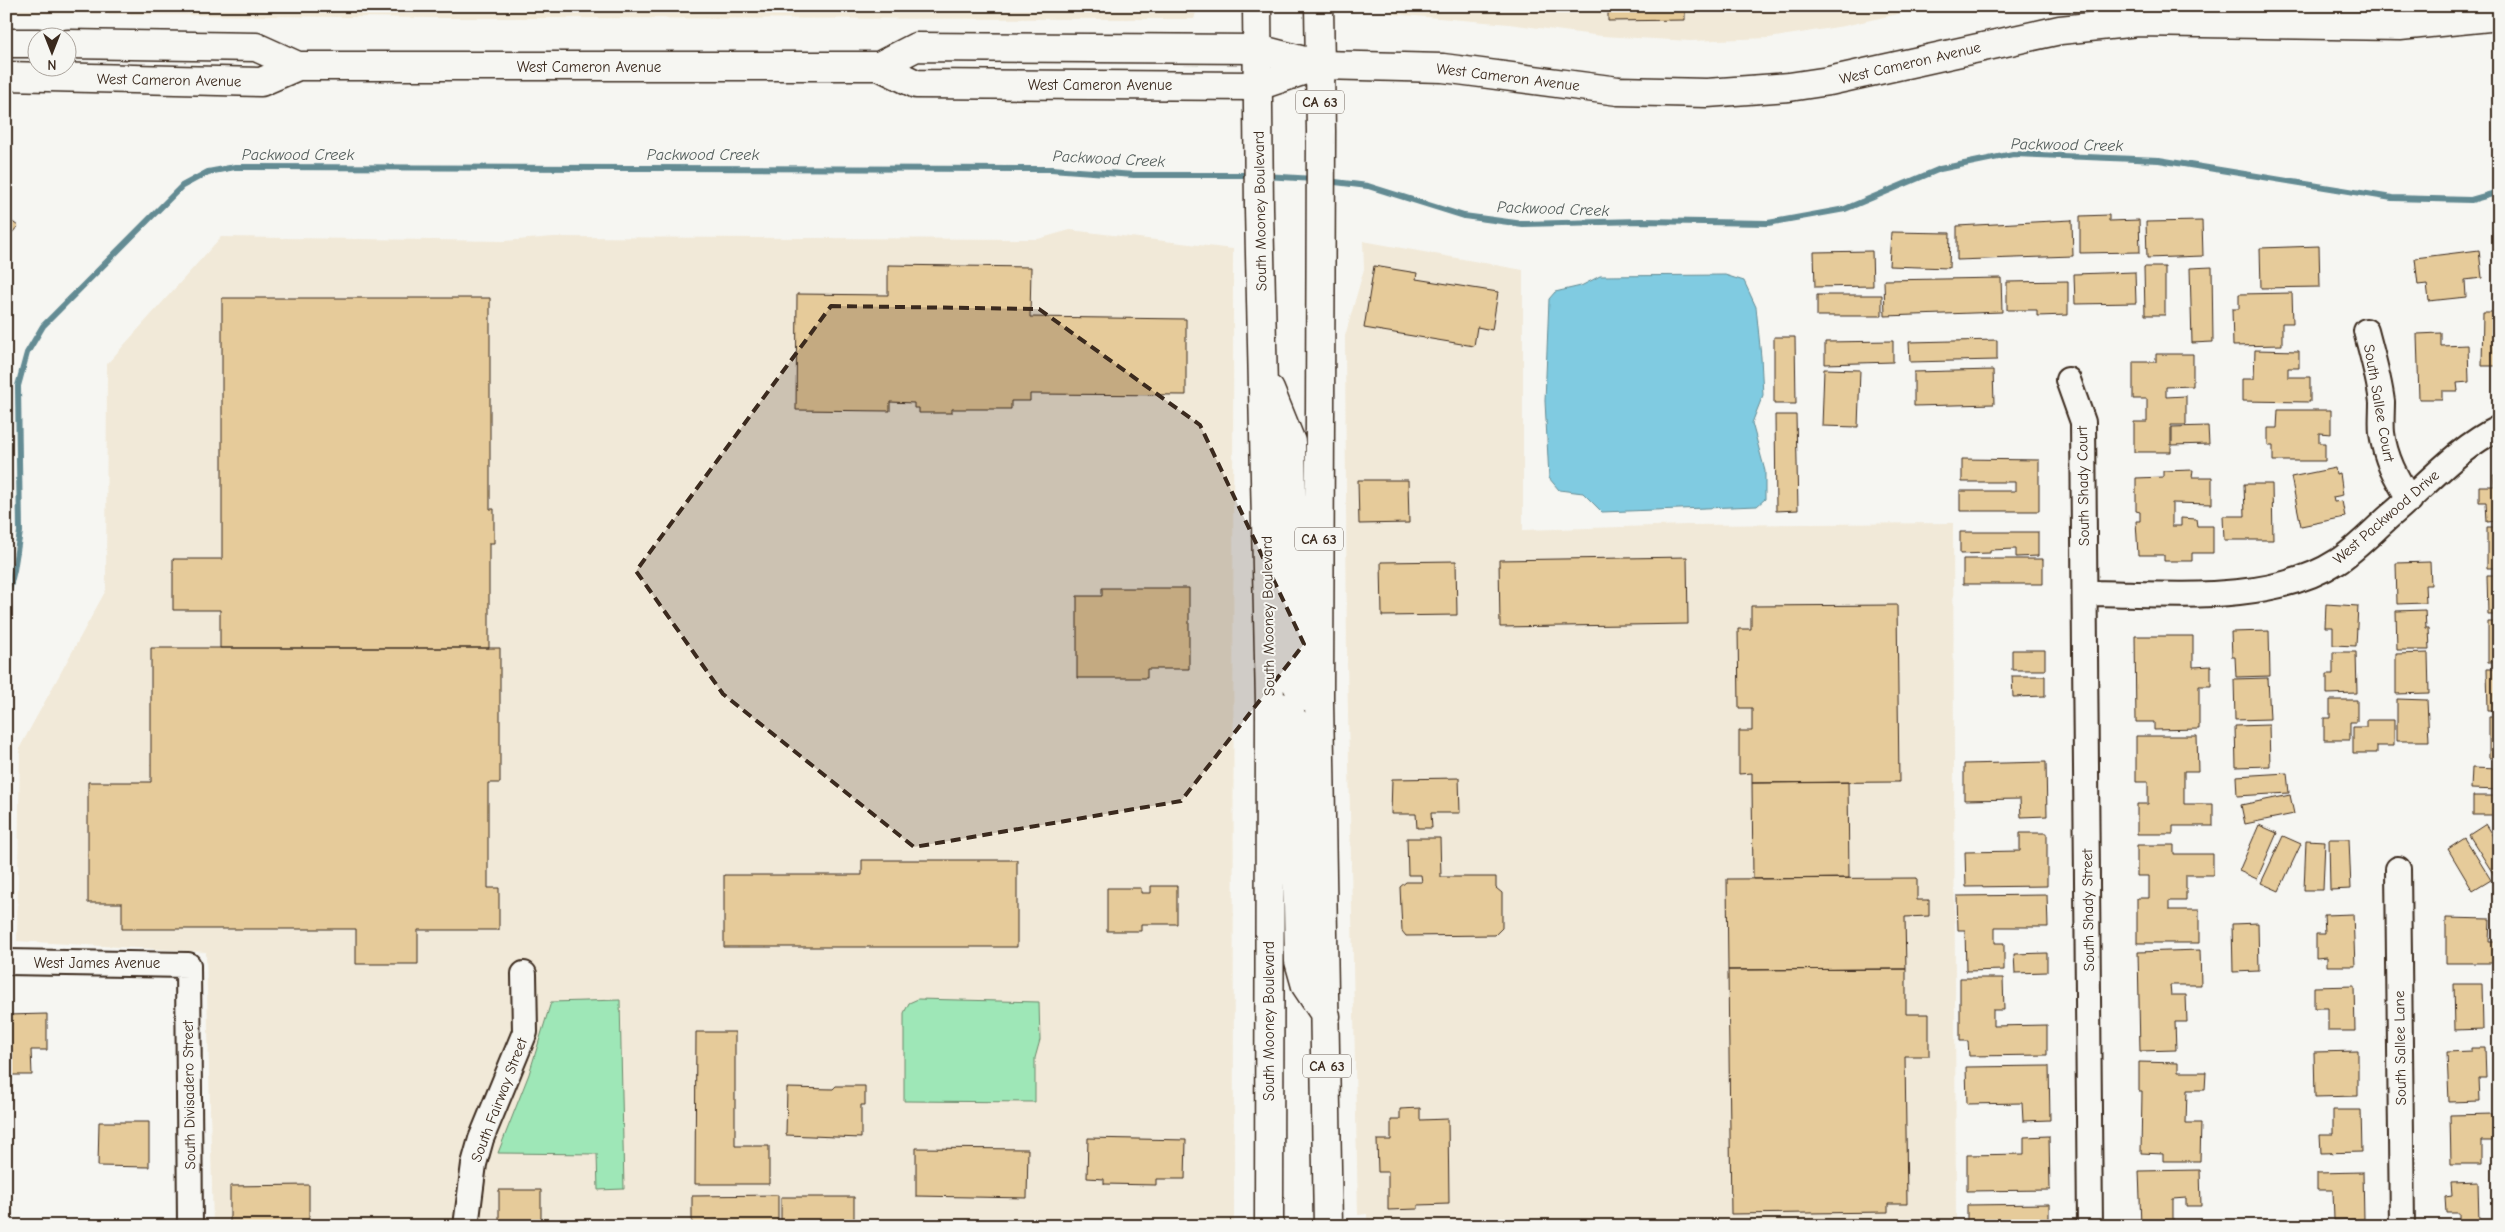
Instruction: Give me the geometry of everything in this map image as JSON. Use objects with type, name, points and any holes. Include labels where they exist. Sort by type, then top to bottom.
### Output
[{"type":"street","name":"South Mooney Boulevard","points":[[1257,6],[1259,209],[1270,702],[1269,1226]]},
{"type":"street","name":"CA 63","points":[[1319,6],[1321,140],[1319,700],[1326,1016],[1328,1226]]},
{"type":"street","name":"West Cameron Avenue","points":[[880,66],[916,47],[1258,49],[1320,64],[1434,67],[1618,91],[1714,93],[1789,87],[1843,78],[2060,30],[2138,22],[2400,26],[2499,16]]},
{"type":"street","points":[[6,43],[28,43]]},
{"type":"street","name":"West Cameron Avenue","points":[[78,44],[256,47],[298,66]]},
{"type":"street","name":"West Cameron Avenue","points":[[6,76],[261,82],[298,66],[880,66],[916,84],[1258,86],[1320,64]]},
{"type":"street","name":"South Sallee Court","points":[[2366,331],[2378,378],[2382,403],[2382,432],[2387,458],[2396,479],[2410,500]]},
{"type":"street","points":[[1263,373],[1291,442],[1294,678],[1301,692],[1306,696],[1319,700]]},
{"type":"street","name":"South Shady Court","points":[[2068,380],[2084,422],[2085,593]]},
{"type":"street","name":"West Packwood Drive","points":[[2085,593],[2234,593],[2272,588],[2300,579],[2338,561],[2410,500],[2450,461],[2499,428]]},
{"type":"street","name":"South Shady Street","points":[[2085,593],[2090,1226]]},
{"type":"street","points":[[1270,702],[1285,710],[1293,719],[1295,725],[1299,962],[1306,986],[1326,1016]]},
{"type":"street","name":"South Sallee Lane","points":[[2398,869],[2402,1226]]},
{"type":"street","name":"West James Avenue","points":[[6,962],[188,965]]},
{"type":"street","name":"South Divisadero Street","points":[[188,965],[190,1226]]},
{"type":"street","name":"South Fairway Street","points":[[466,1226],[474,1164],[481,1139],[524,1032],[524,974]]},
{"type":"highlighted area","points":[[831,306],[1039,309],[1200,425],[1304,644],[1181,801],[914,847],[723,694],[636,571]]},
{"type":"shaded area","points":[[6,6],[1198,6],[1194,19],[432,18],[34,13],[6,12]]},
{"type":"shaded area","points":[[1389,6],[1933,6],[1844,26],[1769,38],[1690,41],[1602,36],[1509,24],[1392,14]]},
{"type":"shaded area","points":[[1070,230],[1233,249],[1234,1226],[213,1226],[206,952],[17,941],[20,747],[106,590],[107,364],[221,237],[505,241],[553,237],[1038,239]]},
{"type":"shaded area","points":[[1363,241],[1523,270],[1523,530],[1687,525],[1953,523],[1956,1226],[1367,1226],[1367,1214],[1358,1215],[1347,663],[1345,336],[1364,269]]},
{"type":"green space","points":[[918,999],[1039,1002],[1040,1040],[1035,1058],[1035,1102],[904,1101],[904,1013],[909,1003]]},
{"type":"green space","points":[[620,1000],[624,1189],[598,1190],[597,1154],[498,1153],[529,1074],[551,1002]]},
{"type":"water","points":[[1725,275],[1744,281],[1756,307],[1763,395],[1752,423],[1765,471],[1765,499],[1757,506],[1602,512],[1583,493],[1559,490],[1549,478],[1545,401],[1549,299],[1555,292],[1581,286],[1600,276]]},
{"type":"building","points":[[1608,6],[1685,6],[1685,20],[1608,21]]},
{"type":"building","points":[[2109,215],[2109,221],[2139,220],[2140,252],[2080,253],[2080,216]]},
{"type":"building","points":[[6,217],[18,226],[6,240]]},
{"type":"building","points":[[2072,220],[2073,256],[1957,260],[1957,226]]},
{"type":"building","points":[[2202,221],[2203,256],[2147,258],[2146,222]]},
{"type":"building","points":[[1891,232],[1950,233],[1949,268],[1889,266]]},
{"type":"building","points":[[2319,246],[2320,287],[2261,288],[2260,248]]},
{"type":"building","points":[[2479,250],[2482,278],[2465,280],[2466,297],[2429,301],[2427,284],[2418,285],[2415,258]]},
{"type":"building","points":[[1872,251],[1873,286],[1815,287],[1814,252]]},
{"type":"building","points":[[888,265],[1031,267],[1030,317],[1186,319],[1186,395],[1030,394],[1030,401],[1011,401],[1011,409],[952,409],[952,413],[919,413],[919,408],[914,408],[914,403],[890,402],[890,411],[796,410],[797,294],[888,295]]},
{"type":"building","points":[[1374,266],[1417,273],[1416,279],[1498,292],[1492,330],[1477,327],[1474,346],[1364,328]]},
{"type":"building","points":[[2144,267],[2165,267],[2165,315],[2145,315]]},
{"type":"building","points":[[2212,267],[2213,342],[2192,343],[2190,268]]},
{"type":"building","points":[[2135,272],[2136,303],[2075,304],[2074,274]]},
{"type":"building","points":[[2001,278],[2002,312],[1885,316],[1884,280]]},
{"type":"building","points":[[2068,281],[2068,315],[2037,316],[2037,310],[2007,310],[2007,282]]},
{"type":"building","points":[[2292,293],[2293,323],[2282,323],[2282,345],[2233,346],[2232,309],[2239,309],[2239,294]]},
{"type":"building","points":[[1817,295],[1882,295],[1882,316],[1817,316]]},
{"type":"building","points":[[222,298],[490,298],[490,509],[494,509],[494,543],[489,543],[489,648],[220,648],[220,610],[173,610],[173,559],[222,559]]},
{"type":"building","points":[[2483,312],[2499,312],[2499,366],[2482,366]]},
{"type":"building","points":[[2441,333],[2441,346],[2468,345],[2469,382],[2457,383],[2458,391],[2442,391],[2442,399],[2419,399],[2417,334]]},
{"type":"building","points":[[1774,337],[1795,337],[1796,404],[1774,404]]},
{"type":"building","points":[[1997,340],[1997,360],[1910,362],[1909,342]]},
{"type":"building","points":[[1893,341],[1893,362],[1825,364],[1825,342]]},
{"type":"building","points":[[2255,350],[2299,351],[2299,368],[2288,368],[2288,377],[2310,377],[2310,402],[2242,401],[2242,379],[2254,379]]},
{"type":"building","points":[[2156,354],[2193,354],[2193,386],[2166,387],[2166,397],[2186,396],[2186,425],[2171,425],[2171,452],[2134,452],[2134,422],[2147,422],[2147,399],[2133,399],[2133,362],[2156,362]]},
{"type":"building","points":[[1824,369],[1860,370],[1858,427],[1822,426]]},
{"type":"building","points":[[1993,370],[1994,404],[1914,406],[1914,372]]},
{"type":"building","points":[[2278,410],[2331,410],[2331,434],[2319,433],[2319,443],[2325,443],[2325,461],[2273,461],[2273,446],[2268,446],[2268,428],[2277,428]]},
{"type":"building","points":[[1775,415],[1796,415],[1798,510],[1776,511]]},
{"type":"building","points":[[2208,426],[2209,444],[2172,445],[2172,427]]},
{"type":"building","points":[[1962,459],[2039,460],[2039,511],[1960,511],[1960,491],[2015,491],[2015,482],[1962,482]]},
{"type":"building","points":[[2335,468],[2336,474],[2340,473],[2343,495],[2333,497],[2334,502],[2342,501],[2345,517],[2301,526],[2291,477]]},
{"type":"building","points":[[2193,470],[2192,477],[2212,477],[2212,504],[2172,503],[2172,526],[2181,526],[2181,518],[2196,519],[2197,526],[2213,526],[2213,553],[2192,553],[2192,561],[2164,561],[2164,555],[2138,555],[2136,521],[2140,521],[2140,512],[2136,511],[2136,478],[2163,477],[2163,471]]},
{"type":"building","points":[[2493,475],[2499,475],[2499,521],[2487,522],[2486,502],[2479,502],[2479,486],[2494,486]]},
{"type":"building","points":[[1358,480],[1408,480],[1409,523],[1359,524]]},
{"type":"building","points":[[2244,484],[2272,484],[2273,540],[2224,540],[2223,516],[2245,516]]},
{"type":"building","points":[[2487,527],[2499,527],[2499,568],[2487,568]]},
{"type":"building","points":[[1960,532],[2038,532],[2038,556],[2016,557],[2016,549],[1990,550],[1990,553],[1960,554]]},
{"type":"building","points":[[1687,557],[1688,624],[1500,627],[1499,560]]},
{"type":"building","points":[[1963,559],[2043,559],[2043,584],[1963,584]]},
{"type":"building","points":[[1456,561],[1457,615],[1382,616],[1381,562]]},
{"type":"building","points":[[2430,562],[2431,585],[2425,585],[2426,603],[2397,604],[2396,563]]},
{"type":"building","points":[[2487,575],[2499,575],[2499,615],[2488,615]]},
{"type":"building","points":[[1102,588],[1189,588],[1189,669],[1147,669],[1147,678],[1077,678],[1077,596],[1102,596]]},
{"type":"building","points":[[2326,604],[2358,606],[2356,646],[2333,645],[2333,627],[2325,627]]},
{"type":"building","points":[[1897,605],[1899,782],[1752,783],[1752,773],[1739,774],[1739,731],[1752,731],[1752,708],[1739,708],[1738,629],[1751,629],[1751,606]]},
{"type":"building","points":[[2425,610],[2426,628],[2429,628],[2430,650],[2397,650],[2396,611]]},
{"type":"building","points":[[2488,622],[2499,622],[2499,662],[2488,662]]},
{"type":"building","points":[[2269,631],[2270,676],[2236,677],[2235,657],[2232,657],[2231,632]]},
{"type":"building","points":[[2135,636],[2193,636],[2193,667],[2211,666],[2211,686],[2199,686],[2199,729],[2154,730],[2154,722],[2136,722]]},
{"type":"building","points":[[151,648],[500,648],[500,783],[488,783],[488,888],[499,888],[499,930],[418,930],[418,964],[356,964],[356,929],[122,929],[122,903],[88,903],[88,782],[151,782]]},
{"type":"building","points":[[2012,650],[2045,650],[2045,670],[2012,670]]},
{"type":"building","points":[[2333,652],[2356,652],[2357,693],[2327,694],[2327,674],[2333,674]]},
{"type":"building","points":[[2428,653],[2429,693],[2396,694],[2396,654]]},
{"type":"building","points":[[2487,669],[2499,669],[2499,710],[2488,710]]},
{"type":"building","points":[[2012,676],[2045,676],[2045,696],[2013,697]]},
{"type":"building","points":[[2268,678],[2270,719],[2235,720],[2234,679]]},
{"type":"building","points":[[2397,699],[2427,700],[2429,741],[2397,741]]},
{"type":"building","points":[[2330,700],[2357,700],[2357,722],[2350,722],[2350,740],[2324,740],[2324,718],[2330,718]]},
{"type":"building","points":[[2489,717],[2499,717],[2499,758],[2489,758]]},
{"type":"building","points":[[2367,720],[2394,720],[2394,746],[2377,746],[2377,753],[2353,753],[2353,727],[2367,727]]},
{"type":"building","points":[[2269,725],[2270,766],[2236,767],[2235,726]]},
{"type":"building","points":[[2136,736],[2197,736],[2198,771],[2184,771],[2184,804],[2213,804],[2213,826],[2173,826],[2173,834],[2137,834],[2137,804],[2148,804],[2148,782],[2136,782]]},
{"type":"building","points":[[2046,762],[2047,816],[2021,817],[2020,799],[1964,800],[1964,764]]},
{"type":"building","points":[[2472,768],[2499,769],[2499,790],[2471,789]]},
{"type":"building","points":[[2287,773],[2289,793],[2237,796],[2236,776]]},
{"type":"building","points":[[1459,778],[1460,813],[1431,813],[1432,828],[1417,828],[1416,814],[1391,814],[1392,779]]},
{"type":"building","points":[[1848,782],[1849,878],[1753,879],[1752,783]]},
{"type":"building","points":[[2290,795],[2294,814],[2245,824],[2241,805]]},
{"type":"building","points":[[2473,796],[2499,796],[2499,815],[2473,815]]},
{"type":"building","points":[[2486,824],[2499,844],[2499,872],[2494,875],[2469,835]]},
{"type":"building","points":[[2259,825],[2277,833],[2257,879],[2239,871]]},
{"type":"building","points":[[2020,833],[2047,833],[2047,886],[1966,887],[1965,852],[2020,851]]},
{"type":"building","points":[[2283,836],[2301,844],[2279,891],[2261,883]]},
{"type":"building","points":[[1407,838],[1440,838],[1441,877],[1496,877],[1496,888],[1502,893],[1502,928],[1495,935],[1406,936],[1402,931],[1400,887],[1406,882],[1422,882],[1421,875],[1408,875]]},
{"type":"building","points":[[2465,838],[2491,880],[2473,891],[2448,849]]},
{"type":"building","points":[[2329,839],[2349,839],[2351,889],[2330,890]]},
{"type":"building","points":[[2306,840],[2325,841],[2323,890],[2304,890]]},
{"type":"building","points":[[2137,845],[2174,845],[2174,854],[2213,854],[2213,875],[2186,875],[2186,901],[2169,901],[2169,910],[2199,910],[2199,943],[2137,943],[2137,898],[2149,898],[2149,876],[2137,876]]},
{"type":"building","points":[[862,860],[1017,860],[1017,947],[724,947],[724,875],[862,875]]},
{"type":"building","points":[[1917,878],[1917,900],[1929,900],[1929,916],[1905,917],[1906,969],[1728,970],[1727,879]]},
{"type":"building","points":[[1151,886],[1177,886],[1177,924],[1141,924],[1141,931],[1107,931],[1107,888],[1141,888],[1141,893],[1151,893]]},
{"type":"building","points":[[2047,895],[2048,927],[1995,927],[1995,943],[2004,943],[2004,970],[1966,971],[1965,930],[1958,930],[1957,896]]},
{"type":"building","points":[[2353,914],[2355,966],[2327,966],[2327,957],[2316,958],[2316,934],[2325,934],[2324,915]]},
{"type":"building","points":[[2446,918],[2490,919],[2489,942],[2499,942],[2499,963],[2446,963]]},
{"type":"building","points":[[2258,923],[2259,971],[2233,972],[2232,924]]},
{"type":"building","points":[[2200,950],[2201,985],[2170,985],[2171,995],[2186,995],[2187,1022],[2175,1022],[2176,1050],[2140,1051],[2138,952]]},
{"type":"building","points":[[2047,953],[2047,972],[2015,973],[2014,954]]},
{"type":"building","points":[[1906,969],[1906,1014],[1929,1014],[1929,1056],[1905,1056],[1907,1204],[1888,1204],[1888,1212],[1731,1214],[1728,970]]},
{"type":"building","points":[[1960,978],[2003,978],[2004,1010],[1993,1010],[1993,1026],[2047,1025],[2047,1055],[1969,1056],[1968,1041],[1960,1041]]},
{"type":"building","points":[[2454,984],[2482,984],[2483,1029],[2455,1030]]},
{"type":"building","points":[[2354,986],[2355,1031],[2328,1031],[2328,1008],[2314,1008],[2314,987]]},
{"type":"building","points":[[47,1014],[47,1050],[31,1050],[32,1075],[7,1075],[6,1015]]},
{"type":"building","points":[[696,1032],[735,1032],[735,1146],[769,1146],[769,1184],[695,1184]]},
{"type":"building","points":[[2471,1048],[2485,1048],[2486,1078],[2479,1078],[2480,1101],[2449,1102],[2447,1052],[2471,1051]]},
{"type":"building","points":[[2358,1051],[2358,1096],[2315,1097],[2314,1052]]},
{"type":"building","points":[[2139,1062],[2178,1063],[2178,1072],[2206,1072],[2205,1090],[2187,1090],[2186,1123],[2201,1123],[2200,1161],[2163,1161],[2163,1154],[2141,1153],[2142,1092],[2139,1092]]},
{"type":"building","points":[[2049,1066],[2050,1120],[2023,1121],[2022,1103],[1967,1104],[1966,1067]]},
{"type":"building","points":[[836,1086],[865,1086],[865,1105],[861,1105],[861,1138],[786,1135],[787,1088],[833,1089]]},
{"type":"building","points":[[1420,1108],[1420,1120],[1448,1119],[1449,1204],[1418,1205],[1418,1209],[1388,1210],[1388,1172],[1378,1172],[1377,1140],[1391,1140],[1391,1120],[1400,1120],[1400,1109]]},
{"type":"building","points":[[2333,1110],[2361,1110],[2362,1152],[2321,1153],[2320,1134],[2333,1134]]},
{"type":"building","points":[[2493,1114],[2493,1141],[2482,1141],[2482,1164],[2451,1164],[2450,1115]]},
{"type":"building","points":[[99,1122],[149,1122],[149,1167],[98,1166]]},
{"type":"building","points":[[2049,1136],[2050,1190],[1967,1191],[1967,1155],[2024,1154],[2024,1137]]},
{"type":"building","points":[[1088,1138],[1186,1140],[1185,1179],[1156,1179],[1156,1185],[1104,1184],[1104,1179],[1087,1178]]},
{"type":"building","points":[[916,1148],[1028,1149],[1027,1198],[916,1196]]},
{"type":"building","points":[[2200,1170],[2201,1206],[2186,1206],[2186,1198],[2173,1199],[2173,1222],[2209,1221],[2209,1226],[2141,1226],[2139,1171]]},
{"type":"building","points":[[2363,1172],[2364,1219],[2334,1220],[2333,1190],[2317,1190],[2317,1173]]},
{"type":"building","points":[[2478,1182],[2479,1223],[2459,1224],[2459,1213],[2446,1213],[2445,1197],[2452,1196],[2451,1183]]},
{"type":"building","points":[[309,1185],[309,1226],[230,1226],[230,1186]]},
{"type":"building","points":[[499,1190],[541,1190],[541,1226],[499,1226]]},
{"type":"building","points":[[778,1195],[778,1226],[692,1226],[692,1196]]},
{"type":"building","points":[[781,1197],[854,1197],[854,1226],[781,1226]]},
{"type":"building","points":[[2049,1204],[2049,1226],[1967,1226],[1967,1205]]},
{"type":"waterway","name":"Packwood Creek","points":[[1327,181],[1368,186],[1464,216],[1523,224],[1641,221],[1768,223],[1845,209],[1940,169],[2013,154],[2159,160],[2392,198],[2471,200],[2499,192]]},
{"type":"waterway","name":"Packwood Creek","points":[[6,603],[20,532],[18,386],[27,353],[43,326],[182,186],[208,172],[235,167],[1051,169],[1134,175],[1252,175]]},
{"type":"waterway","name":"Packwood Creek","points":[[1265,176],[1314,179]]}]
